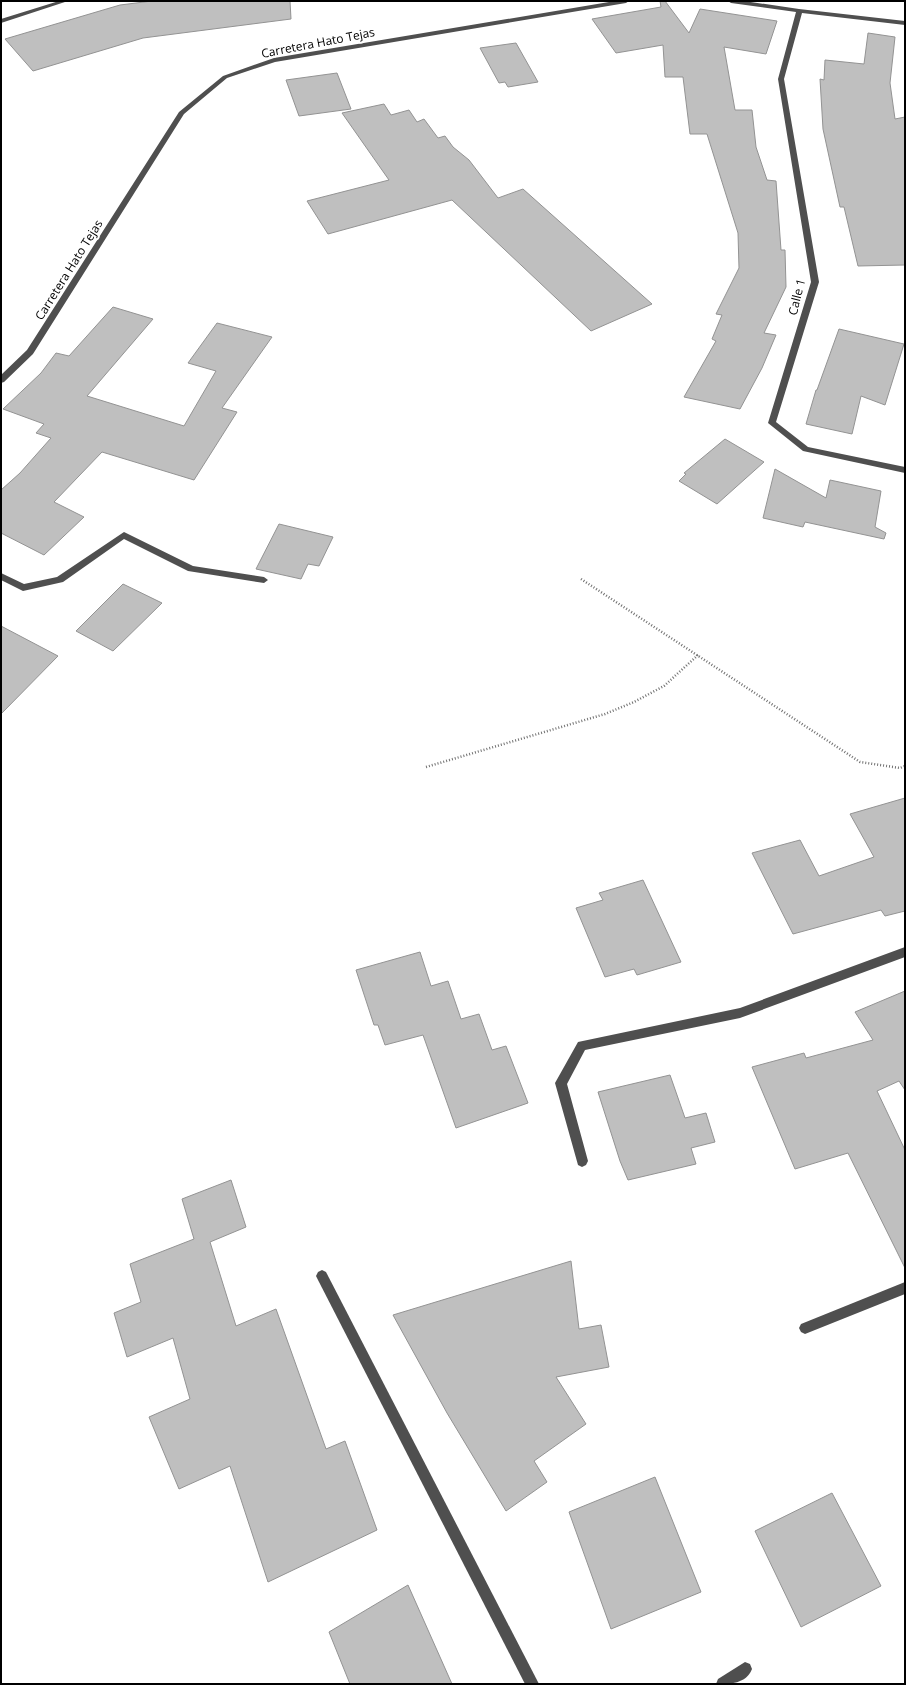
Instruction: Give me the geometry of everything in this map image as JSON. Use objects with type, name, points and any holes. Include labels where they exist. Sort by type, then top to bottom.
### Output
[{"type":"street","points":[[1,21],[64,1]]},
{"type":"street","name":"Carretera Hato Tejas","points":[[1,380],[30,352],[181,113],[225,77],[274,60],[626,1]]},
{"type":"street","points":[[731,1],[799,11],[905,23]]},
{"type":"street","name":"Calle 1","points":[[799,11],[781,79],[816,282],[772,423],[806,449],[905,470]]},
{"type":"street","points":[[1,576],[23,588],[60,580],[124,535],[191,569],[264,580]]},
{"type":"street","points":[[582,1161],[561,1083],[582,1046],[740,1013],[905,952]]},
{"type":"street","points":[[322,1276],[532,1684]]},
{"type":"street","points":[[805,1328],[905,1288]]},
{"type":"street","points":[[723,1684],[745,1669]]},
{"type":"path","points":[[582,579],[860,762],[900,768],[905,766]]},
{"type":"path","points":[[426,768],[605,714],[634,702],[664,686],[698,655]]},
{"type":"building","points":[[152,1],[290,1],[291,19],[143,38],[33,71],[5,39],[120,5]]},
{"type":"building","points":[[660,1],[665,1],[689,33],[700,9],[777,21],[766,54],[724,47],[735,110],[752,110],[756,147],[767,180],[776,181],[781,250],[785,250],[786,287],[764,333],[776,335],[762,368],[740,409],[684,397],[716,341],[712,339],[722,315],[716,314],[739,268],[738,233],[707,134],[690,134],[683,77],[665,77],[663,45],[616,53],[592,19],[661,7]]},
{"type":"building","points":[[868,33],[895,37],[890,83],[895,119],[905,117],[905,265],[858,266],[844,207],[840,207],[823,129],[820,79],[824,80],[825,60],[864,64]]},
{"type":"building","points":[[516,43],[538,82],[508,87],[505,82],[499,83],[480,48]]},
{"type":"building","points":[[337,73],[351,109],[299,116],[286,80]]},
{"type":"building","points":[[384,104],[391,115],[409,110],[417,122],[424,119],[438,138],[445,136],[453,147],[469,160],[498,198],[523,189],[652,304],[591,331],[452,200],[328,234],[307,201],[389,180],[342,113]]},
{"type":"building","points":[[113,307],[153,319],[87,396],[184,426],[216,371],[188,363],[217,323],[272,337],[222,408],[237,412],[194,480],[102,452],[54,502],[84,517],[44,555],[1,533],[1,490],[20,473],[51,438],[36,433],[44,424],[3,409],[41,373],[56,353],[69,356]]},
{"type":"building","points":[[839,329],[904,344],[885,405],[861,396],[852,434],[806,424],[816,390]]},
{"type":"building","points":[[725,439],[764,462],[717,504],[679,481],[686,474],[684,473]]},
{"type":"building","points":[[775,469],[826,498],[830,480],[881,491],[875,527],[886,533],[884,539],[805,522],[803,527],[763,518]]},
{"type":"building","points":[[279,524],[333,537],[319,566],[308,564],[301,579],[256,569]]},
{"type":"building","points":[[123,584],[162,603],[113,651],[76,631]]},
{"type":"building","points":[[1,626],[58,656],[1,714]]},
{"type":"building","points":[[905,798],[905,911],[885,916],[881,910],[793,934],[752,853],[800,840],[819,876],[874,857],[850,814]]},
{"type":"building","points":[[643,880],[681,962],[637,975],[634,969],[605,977],[576,908],[603,900],[599,893]]},
{"type":"building","points":[[420,952],[431,986],[448,981],[461,1019],[479,1014],[492,1050],[506,1046],[528,1103],[456,1128],[423,1035],[385,1045],[378,1025],[374,1025],[356,970]]},
{"type":"building","points":[[905,991],[905,1090],[899,1081],[877,1091],[905,1150],[905,1268],[848,1153],[795,1169],[752,1067],[804,1053],[806,1058],[873,1040],[855,1012]]},
{"type":"building","points":[[670,1075],[685,1118],[706,1113],[715,1142],[691,1148],[696,1164],[628,1180],[620,1161],[598,1092]]},
{"type":"building","points":[[231,1180],[246,1227],[210,1242],[236,1326],[276,1309],[326,1449],[345,1441],[377,1530],[268,1582],[230,1466],[179,1489],[149,1417],[190,1399],[173,1338],[127,1357],[114,1313],[141,1302],[130,1264],[194,1239],[182,1199]]},
{"type":"building","points":[[571,1261],[579,1329],[601,1325],[609,1367],[556,1377],[586,1424],[534,1461],[547,1482],[506,1511],[447,1413],[393,1315]]},
{"type":"building","points":[[655,1477],[701,1592],[611,1629],[569,1512]]},
{"type":"building","points":[[832,1493],[881,1586],[801,1627],[755,1531]]},
{"type":"building","points":[[408,1585],[452,1684],[350,1684],[329,1632]]}]
